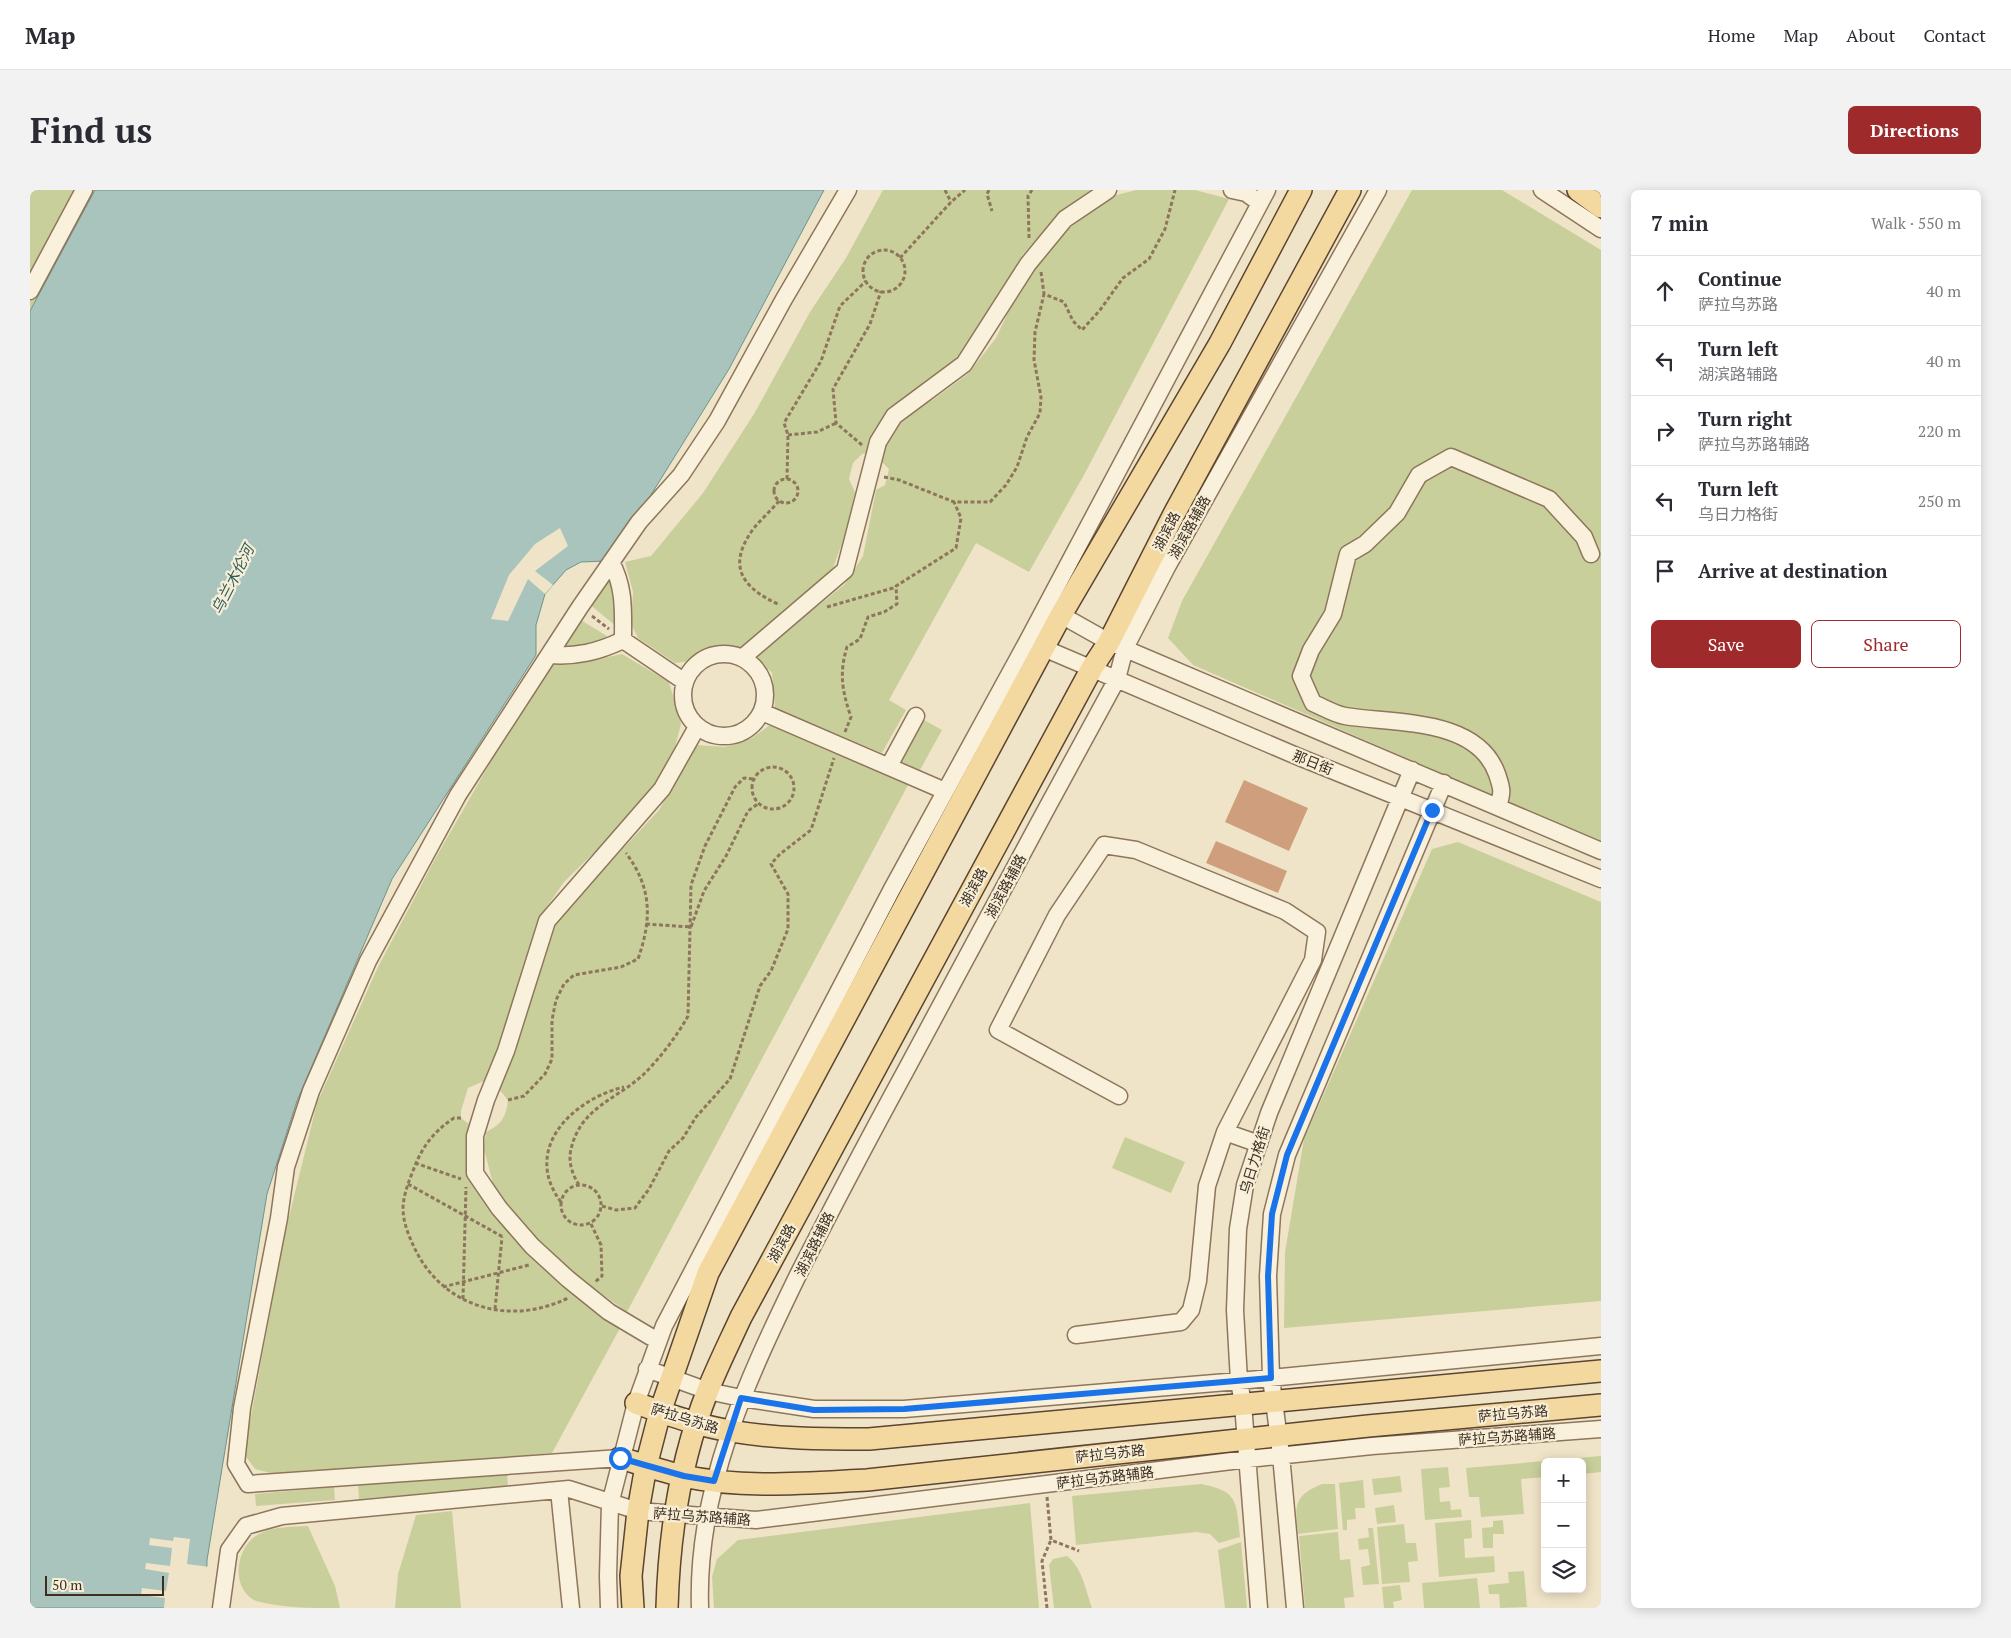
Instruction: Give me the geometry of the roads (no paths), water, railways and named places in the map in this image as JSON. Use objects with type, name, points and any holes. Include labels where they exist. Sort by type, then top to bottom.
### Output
[{"type":"main road","points":[[634,1608],[631,1576],[638,1511],[646,1466],[660,1412],[708,1273],[1052,613],[1220,343],[1301,190]]},
{"type":"main road","name":"湖滨路","points":[[667,1608],[668,1567],[676,1514],[697,1423],[708,1391],[741,1317],[1092,668],[1117,645],[1174,514],[1350,190]]},
{"type":"main road","points":[[1578,190],[1599,219]]},
{"type":"main road","name":"萨拉乌苏路","points":[[636,1402],[660,1412],[731,1431],[802,1439],[869,1439],[1601,1370]]},
{"type":"main road","name":"萨拉乌苏路","points":[[620,1458],[684,1476],[714,1481],[786,1484],[867,1480],[1247,1449],[1601,1405]]},
{"type":"street","points":[[30,291],[84,190]]},
{"type":"street","points":[[620,1458],[248,1484],[236,1464],[242,1408],[279,1218],[286,1167],[311,1091],[368,962],[411,879],[458,795],[611,562],[639,522],[681,475],[717,421],[784,299],[848,190]]},
{"type":"street","points":[[742,658],[845,570],[878,442],[894,416],[964,364],[1036,255],[1065,219],[1108,190]]},
{"type":"street","points":[[1232,190],[1264,197],[1052,613],[1117,645],[1601,851]]},
{"type":"street","name":"湖滨路辅路","points":[[700,1608],[699,1573],[714,1481],[741,1398],[776,1321],[834,1204],[1117,679],[1117,645],[1168,565],[1378,190]]},
{"type":"street","points":[[1542,190],[1599,219]]},
{"type":"street","points":[[1498,806],[1503,792],[1494,765],[1476,744],[1427,724],[1342,716],[1312,703],[1301,676],[1311,650],[1333,614],[1348,554],[1365,544],[1397,513],[1419,475],[1451,457],[1549,499],[1584,537],[1591,554]]},
{"type":"street","points":[[611,562],[620,579],[624,604],[623,640]]},
{"type":"street","points":[[549,655],[570,657],[602,650],[623,640]]},
{"type":"street","points":[[623,640],[685,682]]},
{"type":"street","points":[[610,1608],[608,1576],[610,1504],[620,1458],[636,1402],[647,1369],[669,1317],[945,791],[1036,645]]},
{"type":"street","name":"那日街","points":[[1036,645],[1299,757],[1601,879]]},
{"type":"street","points":[[723,654],[742,658],[757,671],[762,680],[765,699],[762,712],[752,725],[735,735],[715,736],[697,727],[686,711],[683,692],[685,682],[696,665],[713,656],[723,654]]},
{"type":"street","points":[[762,712],[945,791]]},
{"type":"street","points":[[889,766],[916,716]]},
{"type":"street","points":[[651,1336],[609,1312],[532,1246],[499,1208],[475,1173],[475,1136],[486,1100],[506,1050],[530,969],[547,921],[618,842],[662,789],[697,727]]},
{"type":"street","name":"乌日力格街","points":[[1259,1608],[1247,1449],[1239,1381],[1235,1310],[1238,1229],[1245,1185],[1273,1104],[1412,770]]},
{"type":"street","points":[[1295,1608],[1280,1445],[1271,1378],[1268,1276],[1272,1214],[1287,1155],[1444,784]]},
{"type":"street","points":[[1076,1335],[1181,1322],[1191,1310],[1198,1281],[1207,1186],[1225,1132],[1313,960],[1317,932],[1285,911],[1136,850],[1104,845],[1057,915],[998,1030],[1119,1096]]},
{"type":"street","points":[[1225,1132],[1259,1144]]},
{"type":"street","points":[[647,1369],[708,1391],[814,1410],[904,1409],[1239,1381],[1601,1346]]},
{"type":"street","name":"萨拉乌苏路辅路","points":[[1280,1445],[1372,1446],[1601,1429]]},
{"type":"street","name":"萨拉乌苏路辅路","points":[[221,1608],[229,1550],[246,1526],[282,1516],[569,1489],[610,1504],[638,1511],[707,1518],[756,1520],[1046,1484],[1247,1449]]},
{"type":"street","points":[[559,1490],[571,1608]]},
{"type":"water","name":"乌兰木伦河","points":[[95,190],[824,190],[729,369],[636,519],[606,561],[581,562],[566,570],[545,594],[536,625],[536,655],[392,879],[297,1101],[267,1194],[207,1560],[206,1608],[30,1608],[30,311]]}]
